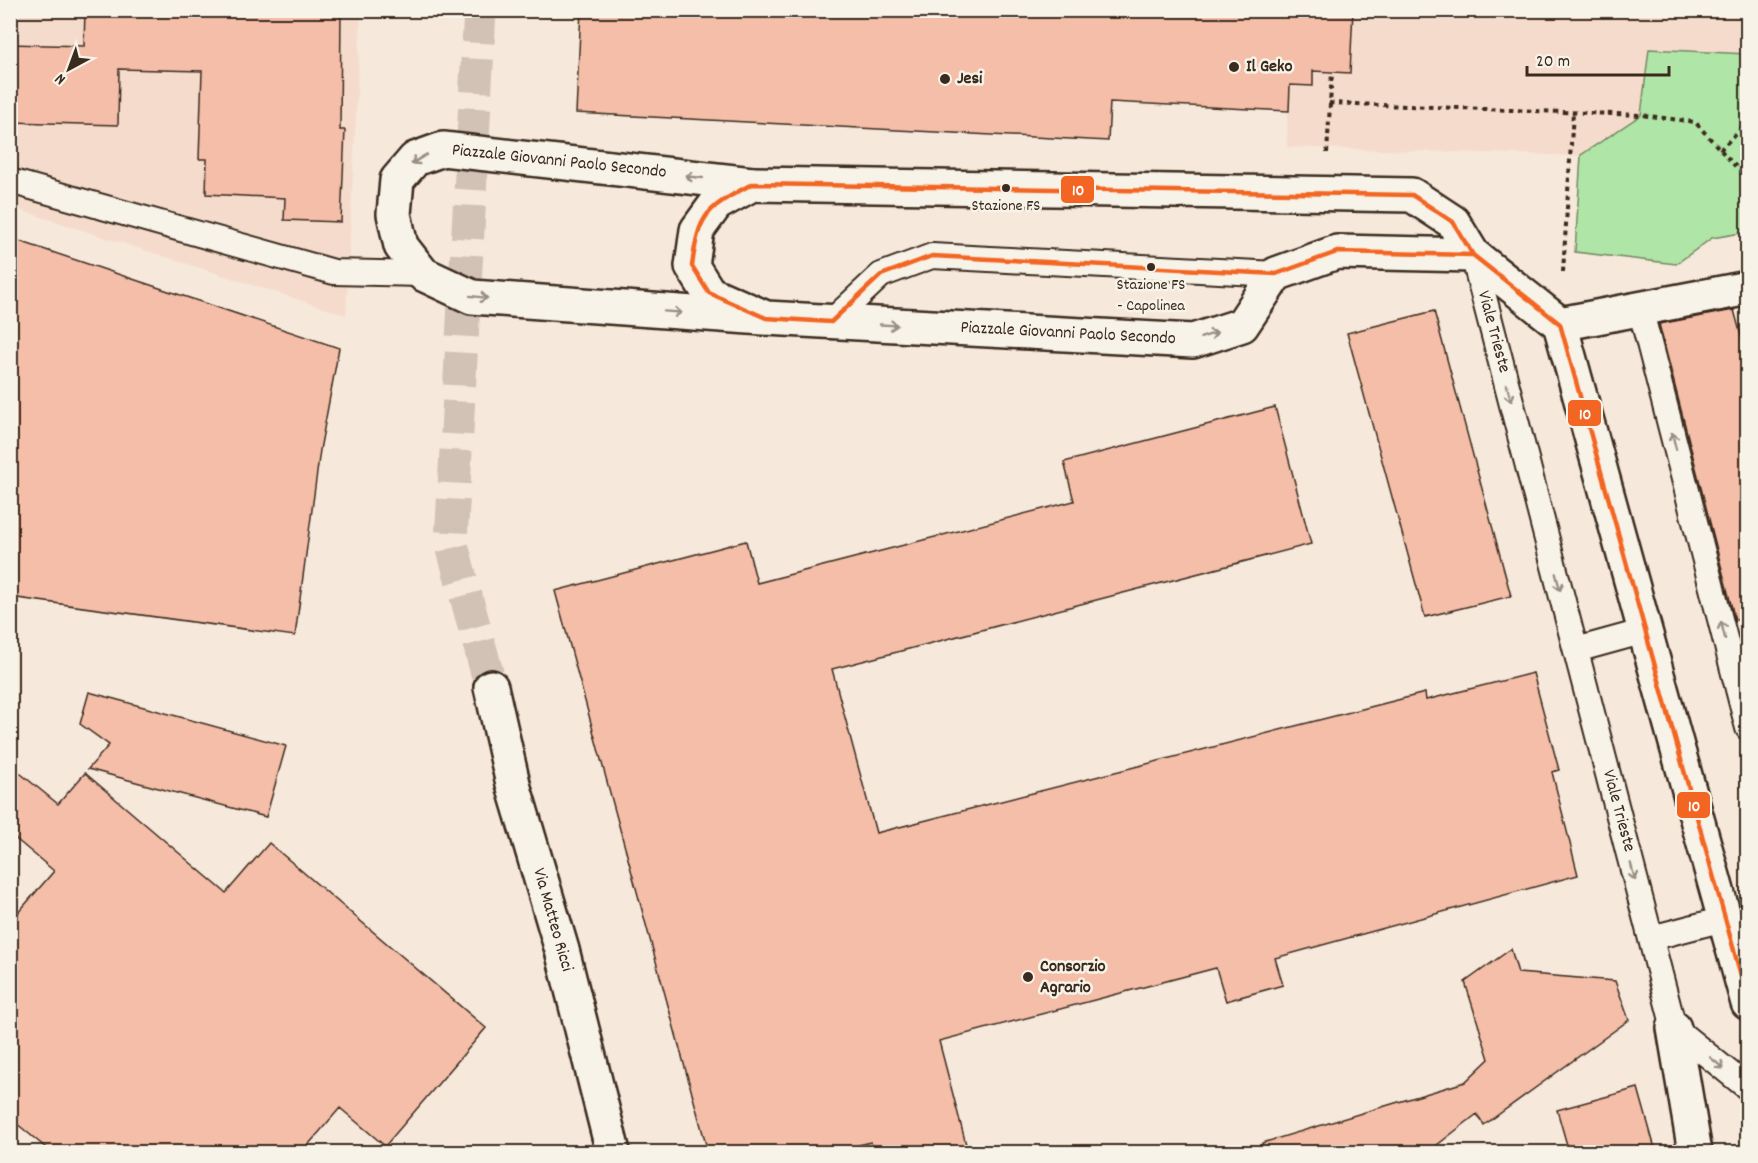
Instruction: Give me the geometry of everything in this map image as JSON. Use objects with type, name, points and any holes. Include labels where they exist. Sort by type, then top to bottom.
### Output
[{"type":"street","name":"Piazzale Giovanni Paolo Secondo","points":[[1276,274],[1242,325],[1193,340],[831,322],[472,297],[423,274],[401,246],[394,214],[396,180],[415,159],[443,149],[752,184],[1412,195],[1453,222],[1473,255]]},
{"type":"street","name":"Piazzale Giovanni Paolo Secondo","points":[[752,184],[716,204],[696,231],[692,266],[709,293],[766,318]]},
{"type":"street","points":[[1276,274],[1337,252],[1473,255]]},
{"type":"street","name":"Viale Trieste","points":[[1473,255],[1560,324]]},
{"type":"street","points":[[1748,288],[1560,324],[1748,1003]]},
{"type":"street","name":"Via Matteo Ricci","points":[[491,687],[514,788],[562,950],[613,1152]]},
{"type":"street","name":"Viale Trieste","points":[[1674,1028],[1695,1152]]},
{"type":"lane","points":[[10,181],[334,272],[423,274]]},
{"type":"lane","name":"Viale Trieste","points":[[1473,255],[1674,1028]]},
{"type":"lane","points":[[831,322],[881,275],[932,256],[1276,274]]},
{"type":"lane","points":[[1640,308],[1748,728]]},
{"type":"lane","points":[[1576,650],[1645,631]]},
{"type":"lane","points":[[1650,938],[1724,919]]},
{"type":"lane","points":[[1674,1028],[1748,1088]]},
{"type":"path","points":[[1327,156],[1332,72]]},
{"type":"path","points":[[1329,103],[1641,115],[1695,122],[1748,180]]},
{"type":"path","points":[[1560,324],[1573,112]]},
{"type":"path","points":[[1720,150],[1748,121]]},
{"type":"shaded area","points":[[11,11],[361,11],[346,315],[11,207]]},
{"type":"shaded area","points":[[529,11],[1747,11],[1747,232],[1712,238],[1676,264],[1575,252],[1581,156],[1287,147],[1288,111],[1110,102],[1108,141],[576,113],[581,13]]},
{"type":"green space","points":[[1649,49],[1747,54],[1747,232],[1712,238],[1676,264],[1575,252],[1581,155],[1641,115]]},
{"type":"building","points":[[85,10],[341,10],[340,130],[345,130],[341,222],[284,220],[285,198],[206,194],[207,159],[199,159],[202,71],[119,69],[118,125],[10,122],[10,44],[84,46]]},
{"type":"building","name":"Jesi","points":[[581,10],[1353,10],[1350,73],[1313,71],[1313,86],[1290,85],[1289,111],[1110,102],[1108,141],[576,113]]},
{"type":"building","points":[[10,238],[339,348],[320,450],[295,636],[10,597]]},
{"type":"building","points":[[1734,310],[1748,361],[1748,619],[1735,620],[1659,324]]},
{"type":"building","points":[[1434,311],[1511,596],[1425,617],[1347,333]]},
{"type":"building","points":[[1275,407],[1311,544],[832,669],[876,833],[1425,693],[1426,700],[1533,673],[1559,770],[1552,772],[1578,875],[1275,958],[1283,985],[1226,1001],[1216,968],[939,1041],[968,1152],[874,1152],[871,1142],[832,1152],[708,1152],[555,591],[746,541],[757,583],[1074,501],[1064,462]]},
{"type":"building","points":[[89,692],[286,746],[266,817],[88,769],[109,745],[80,724]]},
{"type":"building","points":[[10,765],[58,804],[85,773],[226,893],[269,843],[486,1028],[385,1146],[340,1108],[302,1152],[51,1152],[10,1118],[10,922],[54,871],[10,834]]},
{"type":"building","points":[[1511,949],[1518,973],[1615,981],[1629,1020],[1484,1125],[1477,1114],[1428,1152],[1263,1152],[1262,1143],[1465,1082],[1489,1059],[1465,982]]},
{"type":"building","points":[[1638,1088],[1656,1152],[1569,1152],[1557,1110]]},
{"type":"tunnel","points":[[480,10],[451,542],[491,687]]},
{"type":"transit line","name":"10","points":[[752,184],[1412,195],[1453,222],[1473,255],[1337,252],[1276,274],[932,256],[881,275],[831,322],[766,318],[709,293],[692,266],[698,234],[707,214],[724,200],[752,184]]},
{"type":"transit line","name":"10","points":[[1473,255],[1560,324],[1748,1001]]},
{"type":"place","name":"Il Geko","points":[[1234,67]]},
{"type":"place","name":"Jesi","points":[[945,79]]},
{"type":"place","name":"Stazione FS","points":[[1006,188]]},
{"type":"place","name":"Stazione FS - Capolinea","points":[[1151,267]]},
{"type":"place","name":"Consorzio Agrario","points":[[1028,977]]}]
